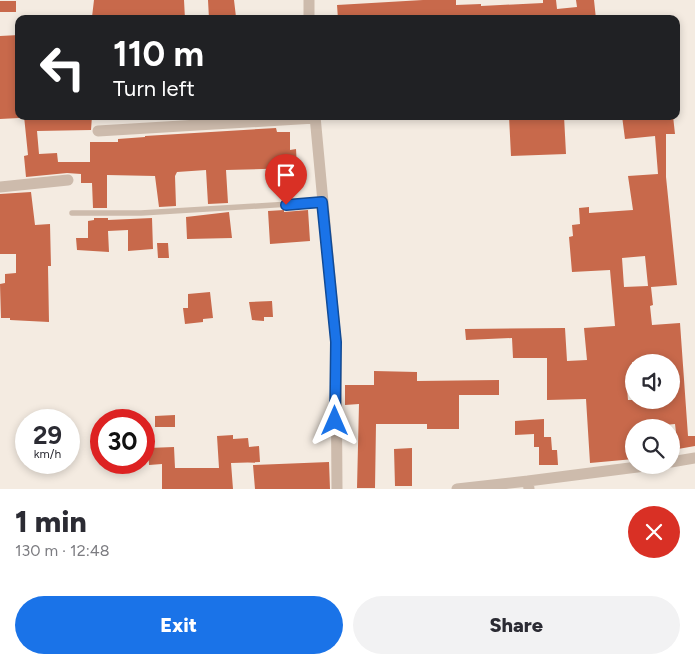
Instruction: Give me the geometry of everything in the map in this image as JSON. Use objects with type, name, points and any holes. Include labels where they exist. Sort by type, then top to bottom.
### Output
[{"type":"street","points":[[308,0],[309,15]]},
{"type":"street","points":[[98,131],[268,120]]},
{"type":"street","points":[[315,120],[336,342],[337,489]]},
{"type":"street","points":[[0,187],[68,180]]},
{"type":"street","points":[[680,460],[695,458]]},
{"type":"street","points":[[456,489],[528,485],[625,469]]},
{"type":"lane","points":[[72,213],[141,213],[322,202]]},
{"type":"building","points":[[94,0],[184,0],[185,15],[92,15]]},
{"type":"building","points":[[208,0],[234,0],[236,15],[209,15]]},
{"type":"building","points":[[456,0],[456,5],[481,4],[481,6],[543,3],[543,0],[556,0],[557,9],[577,7],[576,0],[594,0],[596,15],[338,15],[337,5]]},
{"type":"building","points":[[0,1],[16,1],[16,12],[0,12]]},
{"type":"building","points":[[15,35],[15,118],[0,119],[0,36]]},
{"type":"building","points":[[24,120],[92,120],[91,130],[37,131],[39,154],[57,153],[58,162],[90,162],[90,142],[118,142],[118,139],[145,136],[276,128],[277,132],[290,132],[290,150],[296,149],[297,168],[226,170],[228,203],[208,204],[206,170],[177,172],[175,176],[176,206],[159,207],[155,176],[107,175],[107,208],[93,208],[92,183],[81,183],[81,174],[67,173],[26,177],[24,156],[28,155]]},
{"type":"building","points":[[509,120],[564,120],[566,154],[511,156]]},
{"type":"building","points":[[623,120],[673,120],[675,134],[666,134],[666,177],[677,285],[651,287],[653,305],[650,306],[652,325],[680,323],[688,436],[695,436],[695,446],[680,449],[680,419],[625,419],[625,460],[590,463],[586,399],[547,400],[547,358],[513,358],[512,338],[466,340],[465,329],[565,328],[567,361],[587,360],[584,328],[615,326],[610,270],[572,272],[569,237],[573,236],[572,225],[580,224],[579,208],[589,207],[589,213],[633,210],[628,176],[658,174],[655,136],[625,139]],"holes":[[[645,256],[648,286],[624,287],[622,258]]]},
{"type":"building","points":[[31,192],[35,225],[50,224],[51,266],[48,266],[49,322],[1,318],[0,284],[5,283],[5,274],[16,273],[16,254],[0,254],[0,194]]},
{"type":"building","points":[[284,210],[284,212],[308,210],[310,241],[270,244],[268,211]]},
{"type":"building","points":[[229,212],[232,238],[187,239],[186,217]]},
{"type":"building","points":[[94,218],[108,218],[108,220],[152,218],[153,249],[128,251],[128,230],[108,231],[109,252],[77,250],[76,238],[88,238],[88,221],[94,220]]},
{"type":"building","points":[[157,243],[168,243],[169,258],[158,258]]},
{"type":"building","points":[[210,292],[213,318],[203,319],[203,322],[185,324],[183,308],[188,308],[188,294]]},
{"type":"building","points":[[272,301],[273,317],[264,317],[264,321],[252,320],[249,302]]},
{"type":"building","points":[[374,371],[417,372],[417,381],[499,380],[499,395],[459,395],[459,429],[427,429],[427,424],[376,424],[375,488],[357,488],[359,404],[345,405],[345,385],[374,385]]},
{"type":"building","points":[[175,415],[175,427],[155,427],[155,416]]},
{"type":"building","points":[[544,419],[544,437],[551,437],[552,450],[557,450],[558,465],[539,465],[539,447],[534,447],[534,434],[515,435],[515,421]]},
{"type":"building","points":[[233,435],[233,439],[248,438],[249,447],[259,446],[260,462],[231,463],[233,489],[162,489],[162,464],[155,465],[155,448],[174,447],[175,468],[219,468],[217,436]]},
{"type":"building","points":[[412,448],[412,486],[395,486],[394,449]]},
{"type":"building","points":[[329,462],[330,489],[255,489],[253,465]]},
{"type":"route","points":[[286,205],[322,202],[336,342],[335,421]]}]
